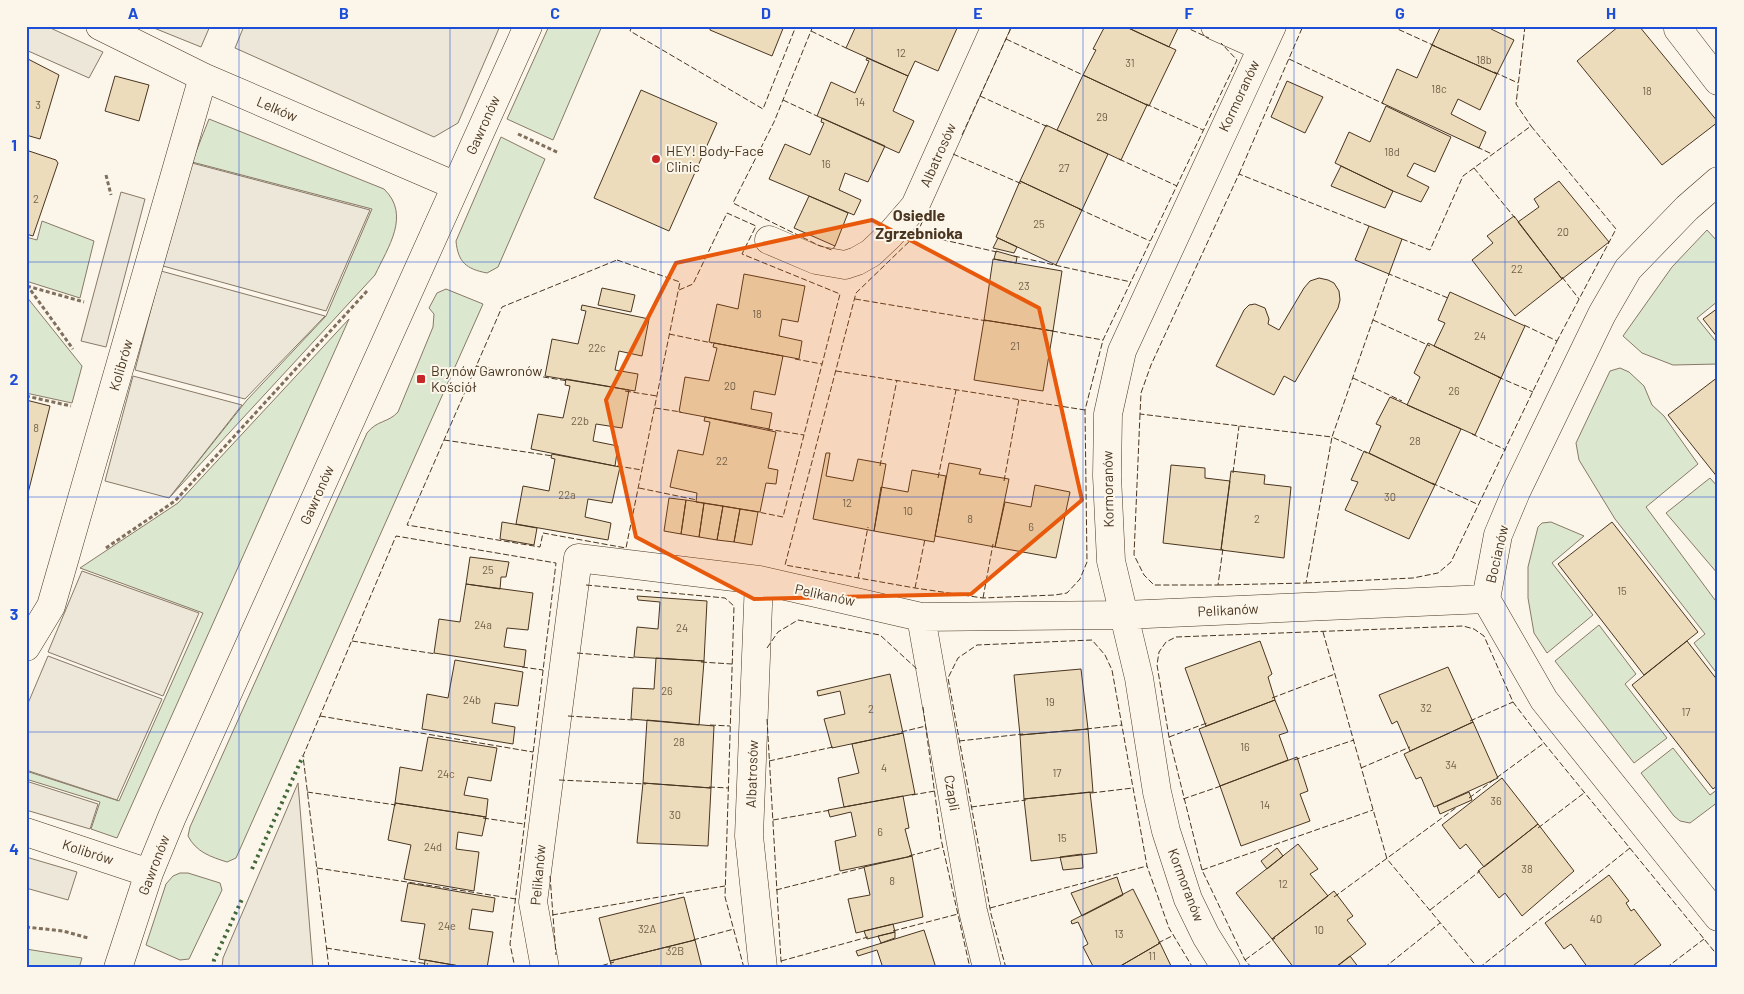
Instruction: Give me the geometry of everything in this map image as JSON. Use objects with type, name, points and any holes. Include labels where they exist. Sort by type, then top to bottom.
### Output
[{"type":"street","name":"Lelków","points":[[100,26],[203,77],[456,186]]},
{"type":"street","name":"Gawronów","points":[[118,968],[149,873],[201,752],[528,26]]},
{"type":"street","name":"Albatrosów","points":[[769,240],[816,260],[845,265],[857,262],[890,235],[915,206],[996,26]]},
{"type":"street","points":[[1215,26],[1267,36]]},
{"type":"street","points":[[1683,26],[1678,29],[1718,81]]},
{"type":"street","name":"Kormoranów","points":[[1226,968],[1206,936],[1188,899],[1166,831],[1157,792],[1139,678],[1112,561],[1106,476],[1108,414],[1122,351],[1267,36]]},
{"type":"street","name":"Kolibrów","points":[[26,647],[51,606],[203,77]]},
{"type":"street","name":"Bocianów","points":[[1718,181],[1687,208],[1628,269],[1602,314],[1516,492],[1498,535],[1486,599],[1544,700],[1718,917]]},
{"type":"street","name":"Pelikanów","points":[[544,968],[533,902],[578,558],[759,580],[921,617],[1124,615],[1486,599]]},
{"type":"street","name":"Albatrosów","points":[[759,580],[749,836],[763,968]]},
{"type":"street","name":"Czapli","points":[[921,617],[973,911],[987,968]]},
{"type":"street","name":"Kolibrów","points":[[26,832],[149,873]]},
{"type":"path","points":[[517,134],[559,153]]},
{"type":"path","points":[[106,176],[111,196]]},
{"type":"path","points":[[113,543],[175,501],[373,284]]},
{"type":"path","points":[[27,285],[84,302]]},
{"type":"path","points":[[27,285],[73,349]]},
{"type":"path","points":[[26,396],[74,407]]},
{"type":"path","points":[[26,927],[63,930],[88,938]]},
{"type":"highlighted area","points":[[872,220],[1039,308],[1082,500],[971,594],[754,599],[636,537],[606,400],[676,263]]},
{"type":"green space","points":[[549,26],[602,26],[553,140],[507,119]]},
{"type":"green space","points":[[209,119],[384,189],[392,199],[396,209],[396,220],[391,242],[375,275],[169,498],[247,400],[326,316],[372,209],[192,162]]},
{"type":"green space","points":[[501,137],[545,159],[498,267],[487,273],[468,267],[464,263],[459,254],[456,241]]},
{"type":"green space","points":[[42,221],[94,241],[80,298],[26,281],[26,237],[37,240]]},
{"type":"green space","points":[[1707,230],[1718,242],[1718,301],[1697,318],[1718,344],[1718,364],[1673,365],[1642,353],[1623,336],[1672,267]]},
{"type":"green space","points":[[446,289],[483,304],[236,858],[227,862],[215,858],[200,850],[191,842],[188,836],[190,827],[367,433],[398,412],[433,327],[434,314],[429,308],[437,293]]},
{"type":"green space","points":[[26,296],[82,366],[72,403],[26,393]]},
{"type":"green space","points":[[349,319],[117,838],[91,829],[100,802],[26,779],[26,771],[119,801],[203,613],[80,568],[178,503]]},
{"type":"green space","points":[[1620,368],[1629,372],[1644,386],[1652,405],[1664,416],[1698,464],[1646,507],[1718,604],[1718,675],[1694,643],[1705,634],[1615,519],[1579,460],[1576,443],[1610,371]]},
{"type":"green space","points":[[1710,478],[1718,487],[1718,574],[1666,513]]},
{"type":"green space","points":[[1551,522],[1584,536],[1552,563],[1593,615],[1547,653],[1534,633],[1528,598],[1528,567],[1538,527],[1542,523]]},
{"type":"green space","points":[[1599,625],[1636,674],[1625,684],[1667,738],[1634,763],[1555,661]]},
{"type":"green space","points":[[1673,748],[1710,795],[1718,789],[1718,802],[1690,823],[1680,821],[1674,816],[1641,773]]},
{"type":"green space","points":[[180,873],[188,873],[220,883],[222,890],[189,959],[180,960],[146,945],[166,884],[173,876]]},
{"type":"green space","points":[[26,949],[82,958],[79,968],[26,968]]},
{"type":"shaded area","points":[[29,26],[46,26],[103,52],[89,78],[26,50],[26,33]]},
{"type":"shaded area","points":[[149,26],[210,26],[201,47]]},
{"type":"shaded area","points":[[244,26],[500,26],[458,123],[434,137],[235,48]]},
{"type":"shaded area","points":[[192,163],[370,210],[326,311],[163,266]]},
{"type":"shaded area","points":[[121,192],[145,199],[106,347],[81,341]]},
{"type":"shaded area","points":[[161,271],[325,316],[245,399],[135,370]]},
{"type":"shaded area","points":[[133,376],[242,405],[169,498],[105,481]]},
{"type":"shaded area","points":[[82,571],[199,613],[163,696],[48,652]]},
{"type":"shaded area","points":[[48,656],[162,699],[117,800],[26,770],[26,708]]},
{"type":"shaded area","points":[[26,781],[98,804],[90,829],[26,810]]},
{"type":"shaded area","points":[[298,783],[313,968],[222,968],[223,958]]},
{"type":"shaded area","points":[[26,857],[77,872],[68,900],[26,888]]},
{"type":"building","points":[[714,26],[784,26],[772,56],[710,30]]},
{"type":"building","points":[[856,26],[958,26],[938,71],[915,61],[908,76],[846,48]]},
{"type":"building","points":[[1105,26],[1124,26],[1176,50],[1149,106],[1083,75],[1096,50],[1093,49]]},
{"type":"building","points":[[1124,26],[1175,26],[1178,28],[1169,47]]},
{"type":"building","points":[[1441,26],[1492,26],[1491,29],[1514,40],[1497,74],[1432,45]]},
{"type":"building","points":[[1619,26],[1639,26],[1718,122],[1662,165],[1577,61]]},
{"type":"building","points":[[1432,45],[1497,74],[1480,110],[1458,99],[1451,114],[1486,132],[1479,148],[1382,103],[1397,69],[1417,78]]},
{"type":"building","points":[[26,58],[59,75],[40,139],[26,135]]},
{"type":"building","points":[[867,58],[908,76],[893,111],[914,121],[899,153],[817,116],[831,82],[855,93],[869,61],[866,60]]},
{"type":"building","points":[[1083,75],[1147,105],[1121,160],[1057,130]]},
{"type":"building","points":[[115,76],[149,85],[139,121],[105,111]]},
{"type":"building","points":[[1287,81],[1323,97],[1305,133],[1271,117]]},
{"type":"building","points":[[641,90],[717,123],[669,231],[594,198]]},
{"type":"building","points":[[1386,106],[1451,137],[1435,172],[1414,163],[1407,176],[1429,187],[1421,202],[1393,191],[1335,163],[1349,132],[1370,142]]},
{"type":"building","points":[[822,118],[885,146],[868,182],[845,173],[839,190],[861,200],[854,215],[769,179],[785,144],[810,155],[824,123],[821,122]]},
{"type":"building","points":[[1046,125],[1108,154],[1082,210],[1020,181]]},
{"type":"building","points":[[26,150],[56,160],[58,163],[33,236],[26,234]]},
{"type":"building","points":[[1341,166],[1393,191],[1385,208],[1331,186]]},
{"type":"building","points":[[1020,181],[1082,210],[1056,265],[996,237]]},
{"type":"building","points":[[1559,181],[1609,242],[1562,279],[1518,222],[1539,207],[1534,199]]},
{"type":"building","points":[[809,196],[848,213],[835,246],[794,228]]},
{"type":"building","points":[[1514,216],[1562,279],[1515,316],[1472,260],[1493,243],[1487,236]]},
{"type":"building","points":[[1369,226],[1402,239],[1389,274],[1355,260]]},
{"type":"building","points":[[998,238],[1017,247],[1014,253],[993,248]]},
{"type":"building","points":[[996,251],[1017,257],[1016,263],[994,259]]},
{"type":"building","points":[[993,259],[1062,271],[1053,331],[984,320]]},
{"type":"building","points":[[744,274],[805,286],[798,322],[782,319],[779,336],[802,341],[799,359],[709,342],[717,304],[738,309]]},
{"type":"building","points":[[1319,278],[1334,283],[1339,291],[1340,300],[1338,308],[1295,382],[1284,376],[1274,395],[1216,366],[1244,310],[1249,305],[1255,304],[1265,308],[1269,319],[1268,324],[1279,330],[1304,288],[1310,281]]},
{"type":"building","points":[[602,288],[635,295],[631,312],[598,305]]},
{"type":"building","points":[[1450,292],[1525,326],[1501,378],[1434,346],[1445,323],[1438,320]]},
{"type":"building","points":[[582,305],[649,319],[642,356],[619,351],[615,370],[638,374],[635,391],[545,376],[552,339],[578,344],[586,311],[581,310]]},
{"type":"building","points":[[1718,308],[1718,338],[1703,319]]},
{"type":"building","points":[[984,320],[1053,331],[1043,391],[974,380]]},
{"type":"building","points":[[714,343],[783,356],[775,395],[754,391],[751,409],[772,413],[769,429],[679,412],[685,377],[709,381],[717,348],[713,347]]},
{"type":"building","points":[[1428,343],[1501,378],[1475,435],[1407,405],[1420,377],[1414,373]]},
{"type":"building","points":[[1718,377],[1718,478],[1668,415]]},
{"type":"building","points":[[566,379],[629,390],[622,428],[596,424],[593,441],[618,446],[615,466],[531,449],[538,414],[563,418],[570,386],[565,385]]},
{"type":"building","points":[[1390,397],[1461,429],[1435,485],[1369,453],[1381,426],[1376,424]]},
{"type":"building","points":[[26,400],[50,406],[26,501]]},
{"type":"building","points":[[705,417],[776,432],[768,468],[778,470],[776,484],[766,483],[760,512],[696,502],[697,493],[670,487],[678,450],[703,455],[710,422],[704,421]]},
{"type":"building","points":[[1364,451],[1435,485],[1409,539],[1345,510],[1358,482],[1351,480]]},
{"type":"building","points":[[826,453],[830,453],[826,476],[853,481],[858,459],[886,464],[874,531],[813,519]]},
{"type":"building","points":[[552,454],[620,467],[612,503],[588,499],[585,517],[611,523],[608,540],[516,524],[523,486],[549,491],[555,459],[551,458]]},
{"type":"building","points":[[949,463],[981,469],[979,474],[1009,479],[995,547],[935,536]]},
{"type":"building","points":[[1171,465],[1205,468],[1205,478],[1230,481],[1221,550],[1163,543]]},
{"type":"building","points":[[912,470],[946,476],[934,542],[874,531],[881,487],[908,492]]},
{"type":"building","points":[[1231,471],[1265,475],[1264,484],[1291,487],[1284,558],[1221,550]]},
{"type":"building","points":[[1035,485],[1070,492],[1056,558],[995,547],[1005,502],[1031,507]]},
{"type":"building","points":[[669,498],[686,500],[681,534],[664,531]]},
{"type":"building","points":[[686,500],[704,503],[699,537],[681,534]]},
{"type":"building","points":[[704,503],[723,506],[717,540],[699,537]]},
{"type":"building","points":[[723,506],[740,509],[734,542],[717,540]]},
{"type":"building","points":[[740,509],[758,512],[752,545],[734,542]]},
{"type":"building","points":[[502,522],[537,528],[534,545],[500,539]]},
{"type":"building","points":[[1612,522],[1698,632],[1644,675],[1558,564]]},
{"type":"building","points":[[470,557],[509,562],[506,577],[501,577],[500,589],[466,584]]},
{"type":"building","points":[[466,584],[533,593],[528,630],[507,628],[504,647],[526,650],[524,667],[434,653],[439,619],[460,622]]},
{"type":"building","points":[[637,596],[707,601],[704,661],[634,657],[637,627],[658,629],[660,602],[638,600]]},
{"type":"building","points":[[1260,641],[1272,674],[1268,677],[1275,700],[1206,726],[1185,668]]},
{"type":"building","points":[[1687,641],[1718,681],[1718,785],[1713,789],[1632,685]]},
{"type":"building","points":[[656,658],[704,661],[699,725],[631,719],[633,688],[654,689]]},
{"type":"building","points":[[455,660],[523,672],[518,706],[495,703],[492,723],[515,727],[513,744],[422,729],[427,694],[448,698]]},
{"type":"building","points":[[1448,667],[1473,722],[1410,751],[1397,721],[1392,724],[1379,695]]},
{"type":"building","points":[[1081,669],[1088,729],[1020,735],[1014,675]]},
{"type":"building","points":[[890,674],[903,733],[832,748],[824,719],[845,714],[840,691],[818,696],[817,691]]},
{"type":"building","points":[[1275,700],[1288,732],[1279,735],[1288,760],[1220,786],[1199,729]]},
{"type":"building","points":[[647,720],[714,726],[711,788],[643,783]]},
{"type":"building","points":[[1473,722],[1498,778],[1434,807],[1421,777],[1416,779],[1404,754]]},
{"type":"building","points":[[1088,729],[1093,792],[1024,799],[1020,735]]},
{"type":"building","points":[[903,733],[915,794],[844,807],[838,778],[859,773],[852,744]]},
{"type":"building","points":[[428,737],[497,748],[491,781],[468,777],[464,795],[488,799],[486,817],[395,803],[400,767],[422,771]]},
{"type":"building","points":[[1297,757],[1308,791],[1300,794],[1310,821],[1241,846],[1220,786]]},
{"type":"building","points":[[1502,778],[1538,824],[1484,867],[1466,844],[1460,849],[1442,825]]},
{"type":"building","points":[[643,783],[711,788],[708,846],[637,843]]},
{"type":"building","points":[[1090,792],[1097,853],[1031,861],[1024,799]]},
{"type":"building","points":[[1469,792],[1472,800],[1440,814],[1437,806]]},
{"type":"building","points":[[903,796],[909,828],[905,829],[912,856],[840,871],[835,841],[856,836],[851,812],[830,817],[828,810]]},
{"type":"building","points":[[395,803],[486,817],[482,836],[458,832],[456,849],[479,852],[474,891],[404,879],[411,845],[388,840]]},
{"type":"building","points":[[1538,824],[1574,871],[1522,916],[1505,893],[1499,898],[1478,871]]},
{"type":"building","points":[[1298,844],[1318,869],[1310,874],[1328,896],[1272,939],[1236,893]]},
{"type":"building","points":[[1277,848],[1283,856],[1267,869],[1261,861]]},
{"type":"building","points":[[1082,854],[1083,868],[1063,870],[1060,857]]},
{"type":"building","points":[[912,856],[923,917],[856,933],[848,899],[870,895],[864,867]]},
{"type":"building","points":[[1609,875],[1629,901],[1626,903],[1631,911],[1634,909],[1661,945],[1630,968],[1588,968],[1571,944],[1564,949],[1545,923]]},
{"type":"building","points":[[1117,877],[1123,895],[1082,916],[1071,893]]},
{"type":"building","points":[[408,883],[495,898],[493,912],[472,909],[469,929],[493,932],[487,968],[471,968],[419,959],[425,924],[401,921]]},
{"type":"building","points":[[1133,889],[1160,943],[1117,968],[1094,968],[1083,947],[1088,944],[1078,922],[1072,924],[1071,921]]},
{"type":"building","points":[[1334,891],[1353,916],[1347,920],[1366,944],[1335,968],[1294,968],[1272,939]]},
{"type":"building","points":[[684,897],[695,940],[610,961],[599,918]]},
{"type":"building","points":[[893,924],[895,932],[867,939],[864,931]]},
{"type":"building","points":[[924,930],[936,968],[883,968],[877,950],[858,956],[856,951]]},
{"type":"building","points":[[895,932],[895,938],[881,943],[878,936]]},
{"type":"building","points":[[695,940],[702,968],[612,968],[610,961]]},
{"type":"building","points":[[1160,943],[1172,968],[1117,968]]},
{"type":"building","points":[[1350,956],[1359,968],[1338,968],[1337,966]]},
{"type":"building","points":[[425,960],[471,968],[424,968]]},
{"type":"hedge","points":[[252,869],[303,756]]},
{"type":"hedge","points":[[213,968],[214,960],[243,897]]},
{"type":"fence","points":[[632,26],[630,31],[763,109],[796,26]]},
{"type":"fence","points":[[813,26],[774,122],[733,203],[818,245],[832,250],[835,246]]},
{"type":"fence","points":[[962,135],[1012,26]]},
{"type":"fence","points":[[1183,26],[1209,38]]},
{"type":"fence","points":[[1239,174],[1303,26]]},
{"type":"fence","points":[[1391,26],[1435,46]]},
{"type":"fence","points":[[1525,26],[1516,104],[1531,126]]},
{"type":"fence","points":[[811,31],[846,48]]},
{"type":"fence","points":[[1006,39],[1085,76]]},
{"type":"fence","points":[[926,213],[917,234],[856,293],[785,565],[983,598],[1067,593],[1080,579],[1087,562],[1085,410],[1103,340],[1237,60],[1221,43]]},
{"type":"fence","points":[[1289,59],[1384,104]]},
{"type":"fence","points":[[1494,72],[1518,83]]},
{"type":"fence","points":[[980,96],[1048,127]]},
{"type":"fence","points":[[783,100],[817,116]]},
{"type":"fence","points":[[1146,104],[1203,130]]},
{"type":"fence","points":[[1402,239],[1430,250],[1463,176],[1531,126],[1616,229],[1557,341]]},
{"type":"fence","points":[[1477,147],[1492,154]]},
{"type":"fence","points":[[953,154],[1022,184]]},
{"type":"fence","points":[[1119,159],[1177,186]]},
{"type":"fence","points":[[1474,168],[1515,218]]},
{"type":"fence","points":[[1369,226],[1239,174],[1151,365],[1141,393],[1140,414],[1332,437],[1389,274],[1448,298]]},
{"type":"fence","points":[[1079,209],[1150,241]]},
{"type":"fence","points":[[679,290],[693,284],[727,213],[756,226],[742,254],[840,294],[783,517],[758,512]]},
{"type":"fence","points":[[917,234],[997,252]]},
{"type":"fence","points":[[1014,256],[1131,282]]},
{"type":"fence","points":[[617,260],[680,282],[626,548],[543,533],[540,547],[407,525],[502,307],[617,260]]},
{"type":"fence","points":[[1562,277],[1579,299]]},
{"type":"fence","points":[[855,299],[987,321]]},
{"type":"fence","points":[[1373,320],[1430,346]]},
{"type":"fence","points":[[1306,583],[1413,578],[1438,573],[1451,562],[1557,341],[1522,324]]},
{"type":"fence","points":[[1052,331],[1103,340]]},
{"type":"fence","points":[[669,334],[712,343]]},
{"type":"fence","points":[[795,359],[822,364]]},
{"type":"fence","points":[[476,366],[568,381]]},
{"type":"fence","points":[[836,371],[1085,410]]},
{"type":"fence","points":[[1498,377],[1533,392]]},
{"type":"fence","points":[[1353,378],[1402,401]]},
{"type":"fence","points":[[880,466],[897,380]]},
{"type":"fence","points":[[938,478],[956,390]]},
{"type":"fence","points":[[625,391],[657,396]]},
{"type":"fence","points":[[1004,481],[1019,399]]},
{"type":"fence","points":[[655,408],[681,412]]},
{"type":"fence","points":[[1140,414],[1134,555],[1144,575],[1154,585],[1218,585],[1223,548]]},
{"type":"fence","points":[[1233,473],[1239,426]]},
{"type":"fence","points":[[767,429],[804,435]]},
{"type":"fence","points":[[1472,434],[1506,450]]},
{"type":"fence","points":[[1218,585],[1306,583],[1332,437],[1367,453]]},
{"type":"fence","points":[[444,440],[553,456]]},
{"type":"fence","points":[[617,466],[642,470]]},
{"type":"fence","points":[[1432,483],[1479,505]]},
{"type":"fence","points":[[639,488],[697,500]]},
{"type":"fence","points":[[858,578],[868,527]]},
{"type":"fence","points":[[329,968],[303,756],[396,536],[556,563],[510,944],[515,968]]},
{"type":"fence","points":[[915,588],[925,539]]},
{"type":"fence","points":[[983,598],[993,544]]},
{"type":"fence","points":[[586,585],[725,598],[734,606],[725,897],[744,968]]},
{"type":"fence","points":[[767,648],[778,632],[798,620],[880,635],[918,670]]},
{"type":"fence","points":[[1252,968],[1245,960],[1202,870],[1169,737],[1157,665],[1159,652],[1166,642],[1176,637],[1463,626],[1474,629],[1484,636],[1513,702],[1544,743],[1718,956]]},
{"type":"fence","points":[[1323,632],[1387,859],[1478,968]]},
{"type":"fence","points":[[1006,968],[991,914],[948,678],[958,658],[977,645],[1092,640],[1105,655],[1112,670],[1147,866],[1169,928],[1193,968]]},
{"type":"fence","points":[[352,641],[436,654]]},
{"type":"fence","points":[[577,653],[636,658]]},
{"type":"fence","points":[[701,662],[732,664]]},
{"type":"fence","points":[[522,667],[543,670]]},
{"type":"fence","points":[[1272,698],[1335,674]]},
{"type":"fence","points":[[1470,721],[1513,702]]},
{"type":"fence","points":[[923,707],[941,839],[970,968]]},
{"type":"fence","points":[[320,716],[533,752]]},
{"type":"fence","points":[[568,716],[633,720]]},
{"type":"fence","points":[[767,719],[781,961],[783,968]]},
{"type":"fence","points":[[1169,737],[1207,723]]},
{"type":"fence","points":[[710,725],[730,726]]},
{"type":"fence","points":[[1086,729],[1122,725]]},
{"type":"fence","points":[[901,732],[926,726]]},
{"type":"fence","points":[[959,741],[1023,734]]},
{"type":"fence","points":[[1294,760],[1354,740]]},
{"type":"fence","points":[[1469,798],[1544,743]]},
{"type":"fence","points":[[769,761],[833,747]]},
{"type":"fence","points":[[1361,768],[1410,747]]},
{"type":"fence","points":[[559,780],[646,784]]},
{"type":"fence","points":[[1183,799],[1221,786]]},
{"type":"fence","points":[[709,787],[729,788]]},
{"type":"fence","points":[[1091,793],[1133,788]]},
{"type":"fence","points":[[912,795],[935,791]]},
{"type":"fence","points":[[307,792],[396,805]]},
{"type":"fence","points":[[1538,828],[1584,793]]},
{"type":"fence","points":[[971,807],[1026,800]]},
{"type":"fence","points":[[1334,897],[1457,807]]},
{"type":"fence","points":[[773,820],[831,810]]},
{"type":"fence","points":[[1202,870],[1373,810]]},
{"type":"fence","points":[[483,818],[524,824]]},
{"type":"fence","points":[[909,856],[943,847]]},
{"type":"fence","points":[[1479,968],[1630,848]]},
{"type":"fence","points":[[990,908],[1147,866]]},
{"type":"fence","points":[[776,890],[866,867]]},
{"type":"fence","points":[[317,868],[516,899]]},
{"type":"fence","points":[[1430,910],[1480,871]]},
{"type":"fence","points":[[550,876],[556,955]]},
{"type":"fence","points":[[552,915],[725,886]]},
{"type":"fence","points":[[893,931],[958,914]]},
{"type":"fence","points":[[1384,968],[1440,923]]},
{"type":"fence","points":[[693,940],[734,929]]},
{"type":"fence","points":[[1158,943],[1174,935]]},
{"type":"fence","points":[[781,961],[868,937]]},
{"type":"fence","points":[[1245,960],[1275,938]]},
{"type":"fence","points":[[1666,968],[1704,939]]},
{"type":"fence","points":[[326,948],[428,964]]},
{"type":"fence","points":[[594,968],[614,962]]},
{"type":"place","name":"HEY! Body-Face Clinic","points":[[656,159]]},
{"type":"place","name":"Brynów Gawronów Kościół","points":[[421,379]]},
{"type":"district","name":"Osiedle Zgrzebnioka","points":[[919,224]]}]
